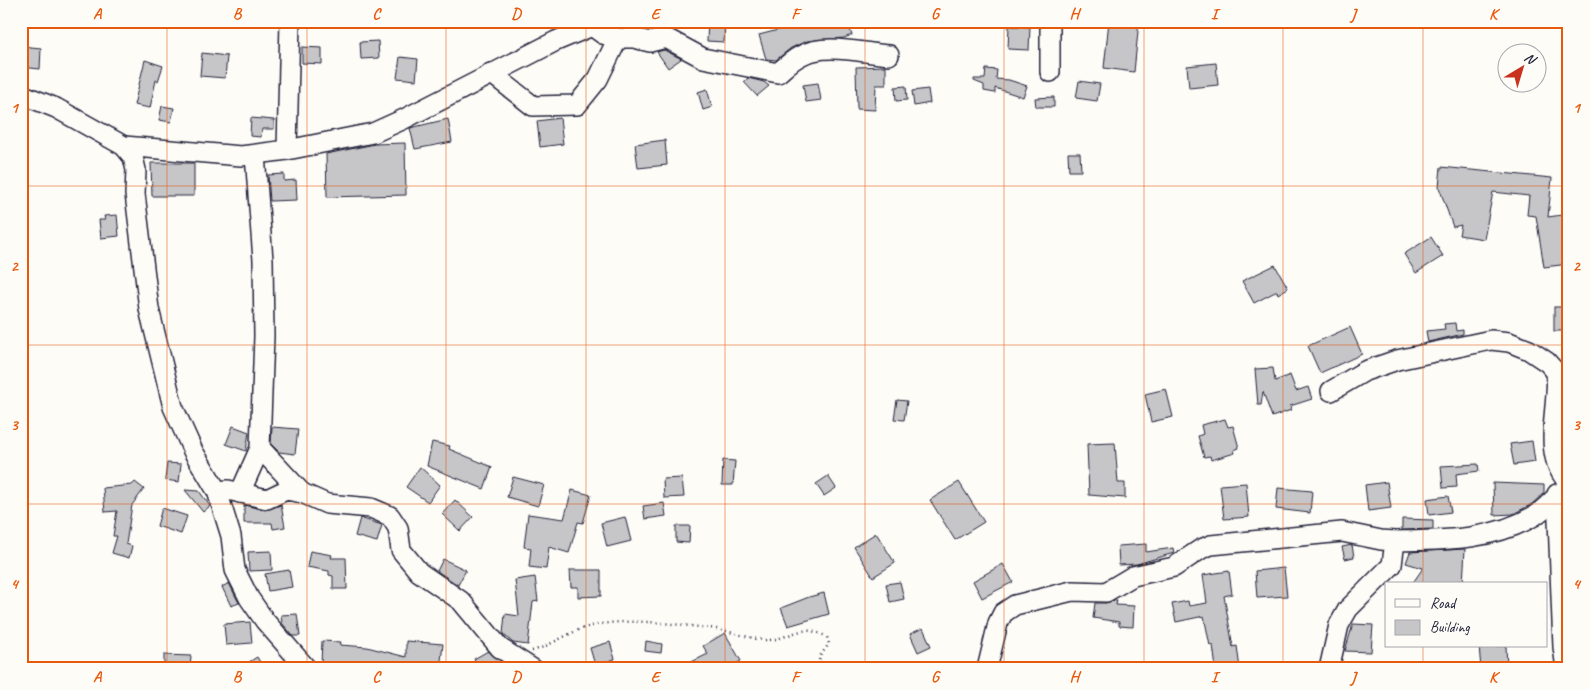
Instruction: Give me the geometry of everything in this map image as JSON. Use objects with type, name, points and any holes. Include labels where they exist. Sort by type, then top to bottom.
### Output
[{"type":"street","points":[[287,150],[290,21]]},
{"type":"street","points":[[1050,21],[1050,72]]},
{"type":"street","points":[[124,146],[218,155],[255,154],[287,150],[373,133],[492,73],[598,24],[603,34],[650,42],[666,38],[703,58],[778,73],[800,56],[813,51],[836,50],[888,55]]},
{"type":"street","points":[[492,73],[533,106],[577,105],[598,79],[618,38]]},
{"type":"street","points":[[21,94],[56,108],[124,146],[133,157],[136,170],[135,194],[145,284],[165,381],[173,407],[192,451],[217,491],[231,536],[234,570],[249,598],[265,620],[308,669]]},
{"type":"street","points":[[240,493],[260,448],[264,336],[264,260],[255,154]]},
{"type":"street","points":[[1331,391],[1365,371],[1413,357],[1491,340],[1520,346],[1538,355],[1556,372],[1553,411],[1555,457],[1565,488],[1563,647],[1566,669]]},
{"type":"street","points":[[260,448],[302,493]]},
{"type":"street","points":[[987,669],[998,623],[1003,613],[1015,605],[1072,591],[1106,592],[1133,576],[1174,567],[1201,549],[1211,545],[1342,532],[1395,541],[1488,535],[1536,516],[1565,488]]},
{"type":"street","points":[[217,491],[228,490],[268,499],[286,490],[302,493],[327,504],[371,508],[390,516],[398,528],[402,550],[419,572],[461,601],[500,648],[533,669]]},
{"type":"street","points":[[1329,669],[1339,625],[1348,609],[1392,565],[1395,541]]},
{"type":"path","points":[[524,650],[533,651],[583,628],[611,623],[655,623],[713,628],[768,640],[792,632],[814,630],[827,637],[829,644],[820,656],[817,669]]},
{"type":"building","points":[[708,21],[725,21],[724,42],[707,41]]},
{"type":"building","points":[[813,21],[846,21],[852,35],[844,38],[807,41],[791,48],[776,60],[766,59],[759,35]]},
{"type":"building","points":[[1109,21],[1139,21],[1134,72],[1104,68]]},
{"type":"building","points":[[1009,26],[1030,27],[1029,50],[1008,49]]},
{"type":"building","points":[[378,41],[379,58],[361,59],[360,42]]},
{"type":"building","points":[[21,46],[41,48],[40,69],[21,67]]},
{"type":"building","points":[[302,47],[322,48],[322,64],[302,63]]},
{"type":"building","points":[[664,50],[681,59],[668,68],[657,52]]},
{"type":"building","points":[[202,53],[227,56],[225,78],[200,76]]},
{"type":"building","points":[[400,57],[418,59],[416,80],[397,78]]},
{"type":"building","points":[[145,60],[163,66],[158,81],[156,80],[150,108],[134,105]]},
{"type":"building","points":[[1216,63],[1218,85],[1189,88],[1187,66]]},
{"type":"building","points":[[886,66],[886,85],[876,85],[875,110],[857,109],[856,67]]},
{"type":"building","points":[[986,69],[997,70],[996,79],[1009,80],[1027,86],[1023,97],[995,88],[995,93],[984,91],[984,85],[974,81],[974,79],[985,79]]},
{"type":"building","points":[[748,78],[764,82],[769,86],[757,96],[744,82]]},
{"type":"building","points":[[1079,81],[1100,84],[1097,101],[1076,98]]},
{"type":"building","points":[[818,83],[821,100],[806,102],[803,85]]},
{"type":"building","points":[[906,86],[907,100],[896,101],[895,87]]},
{"type":"building","points":[[707,89],[712,107],[703,110],[698,92]]},
{"type":"building","points":[[928,89],[930,103],[914,106],[912,91]]},
{"type":"building","points":[[1054,97],[1054,107],[1036,107],[1035,98]]},
{"type":"building","points":[[162,106],[174,108],[171,122],[159,120]]},
{"type":"building","points":[[251,118],[274,120],[274,129],[262,129],[261,137],[250,136]]},
{"type":"building","points":[[560,118],[563,144],[540,147],[537,121]]},
{"type":"building","points":[[448,119],[452,142],[415,149],[410,128]]},
{"type":"building","points":[[665,140],[667,165],[638,168],[635,144]]},
{"type":"building","points":[[405,143],[406,195],[327,197],[326,154],[375,144]]},
{"type":"building","points":[[1068,153],[1080,153],[1081,171],[1069,171]]},
{"type":"building","points":[[151,163],[194,163],[194,196],[152,196]]},
{"type":"building","points":[[1441,167],[1552,178],[1548,217],[1569,214],[1569,264],[1544,267],[1536,216],[1527,215],[1529,196],[1493,192],[1484,239],[1459,235],[1461,225],[1453,227],[1439,187]]},
{"type":"building","points":[[284,174],[284,181],[296,180],[297,200],[270,201],[268,175]]},
{"type":"building","points":[[117,215],[119,236],[101,238],[99,220],[105,220],[104,216]]},
{"type":"building","points":[[1431,237],[1443,256],[1416,273],[1404,254]]},
{"type":"building","points":[[1275,265],[1288,288],[1278,294],[1277,291],[1254,303],[1242,281]]},
{"type":"building","points":[[1554,307],[1569,307],[1569,331],[1554,331]]},
{"type":"building","points":[[1455,323],[1456,331],[1463,330],[1463,334],[1428,342],[1426,331],[1445,329],[1444,324]]},
{"type":"building","points":[[1350,327],[1362,354],[1320,373],[1308,346]]},
{"type":"building","points":[[1273,368],[1275,381],[1290,375],[1296,391],[1308,387],[1312,399],[1290,406],[1291,410],[1272,417],[1263,392],[1261,405],[1258,405],[1255,369]]},
{"type":"building","points":[[1166,389],[1173,417],[1151,422],[1145,394]]},
{"type":"building","points":[[897,400],[907,401],[904,420],[894,419]]},
{"type":"building","points":[[1225,419],[1228,427],[1233,426],[1239,448],[1234,450],[1235,453],[1211,460],[1210,456],[1204,457],[1198,436],[1203,434],[1201,425]]},
{"type":"building","points":[[233,426],[249,432],[246,451],[226,444]]},
{"type":"building","points":[[272,427],[298,429],[295,454],[279,452],[271,444]]},
{"type":"building","points":[[1532,441],[1535,462],[1514,465],[1510,444]]},
{"type":"building","points":[[432,442],[450,446],[449,449],[492,467],[484,489],[427,466]]},
{"type":"building","points":[[1115,443],[1118,483],[1125,483],[1125,498],[1089,495],[1087,444]]},
{"type":"building","points":[[723,460],[735,461],[733,485],[722,485]]},
{"type":"building","points":[[167,463],[181,464],[179,482],[165,480]]},
{"type":"building","points":[[1478,464],[1479,471],[1456,474],[1457,487],[1443,488],[1441,466]]},
{"type":"building","points":[[420,467],[440,485],[428,502],[406,487]]},
{"type":"building","points":[[828,476],[836,488],[824,496],[816,484]]},
{"type":"building","points":[[513,477],[544,485],[538,506],[507,497]]},
{"type":"building","points":[[682,478],[684,497],[664,498],[663,479]]},
{"type":"building","points":[[135,482],[144,489],[132,505],[126,544],[132,546],[129,558],[112,553],[117,536],[113,536],[117,511],[105,512],[103,488],[132,485]]},
{"type":"building","points":[[959,482],[984,522],[955,540],[930,500]]},
{"type":"building","points":[[1387,482],[1391,508],[1368,511],[1365,485]]},
{"type":"building","points":[[1246,483],[1249,517],[1224,519],[1220,485]]},
{"type":"building","points":[[1493,483],[1544,485],[1544,493],[1532,504],[1513,514],[1494,515]]},
{"type":"building","points":[[1278,488],[1312,491],[1310,513],[1276,509]]},
{"type":"building","points":[[185,490],[199,491],[210,506],[203,512]]},
{"type":"building","points":[[572,490],[591,495],[583,523],[578,522],[569,553],[549,547],[546,569],[529,567],[531,548],[524,547],[528,514],[564,519]]},
{"type":"building","points":[[1448,496],[1451,512],[1429,515],[1427,499]]},
{"type":"building","points":[[455,500],[473,517],[460,531],[442,514]]},
{"type":"building","points":[[664,503],[666,516],[645,519],[643,506]]},
{"type":"building","points":[[244,505],[265,510],[281,505],[285,527],[273,529],[272,523],[244,523]]},
{"type":"building","points":[[162,508],[187,516],[181,534],[157,526]]},
{"type":"building","points":[[625,517],[631,541],[607,547],[601,523]]},
{"type":"building","points":[[360,518],[382,525],[377,542],[355,536]]},
{"type":"building","points":[[1402,519],[1433,520],[1433,529],[1402,530]]},
{"type":"building","points":[[676,526],[690,526],[689,543],[676,542]]},
{"type":"building","points":[[876,533],[895,563],[873,577],[854,547]]},
{"type":"building","points":[[1146,544],[1146,552],[1173,548],[1174,553],[1137,564],[1119,565],[1118,546]]},
{"type":"building","points":[[1352,545],[1354,557],[1345,559],[1342,547]]},
{"type":"building","points":[[1465,549],[1463,582],[1413,582],[1423,568],[1406,563],[1410,552]]},
{"type":"building","points":[[271,551],[272,570],[249,571],[248,552]]},
{"type":"building","points":[[310,551],[332,555],[331,558],[346,558],[347,589],[333,589],[333,576],[329,575],[329,571],[307,567]]},
{"type":"building","points":[[443,559],[466,570],[458,585],[437,571]]},
{"type":"building","points":[[1003,564],[1013,582],[982,598],[973,581]]},
{"type":"building","points":[[1284,568],[1287,596],[1257,598],[1255,571]]},
{"type":"building","points":[[289,570],[292,587],[268,591],[265,574]]},
{"type":"building","points":[[570,570],[601,570],[601,596],[578,597],[578,587],[571,587]]},
{"type":"building","points":[[1229,571],[1232,594],[1224,596],[1233,647],[1237,646],[1240,669],[1216,669],[1213,645],[1210,646],[1204,616],[1176,622],[1172,604],[1188,601],[1189,606],[1207,603],[1203,575]]},
{"type":"building","points":[[535,577],[538,601],[533,602],[528,645],[513,643],[503,634],[505,614],[519,616],[515,580]]},
{"type":"building","points":[[900,582],[904,599],[890,602],[886,584]]},
{"type":"building","points":[[229,583],[239,603],[231,606],[222,587]]},
{"type":"building","points":[[824,593],[829,614],[788,626],[781,608]]},
{"type":"building","points":[[1117,600],[1116,605],[1134,606],[1133,627],[1119,626],[1119,622],[1093,618],[1095,603],[1106,603]]},
{"type":"building","points":[[297,614],[300,636],[293,636],[282,623],[281,615]]},
{"type":"building","points":[[250,622],[252,643],[226,645],[224,624]]},
{"type":"building","points":[[1353,624],[1373,625],[1371,652],[1345,651]]},
{"type":"building","points":[[923,628],[931,646],[918,652],[910,634]]},
{"type":"building","points":[[725,633],[741,661],[726,669],[677,669],[708,654],[703,646]]},
{"type":"building","points":[[322,641],[341,642],[340,645],[367,647],[406,657],[406,641],[443,644],[440,669],[354,669],[337,666],[338,663],[321,663]]},
{"type":"building","points":[[646,641],[662,644],[661,653],[645,651]]},
{"type":"building","points":[[610,642],[615,659],[595,665],[590,648]]},
{"type":"building","points":[[1479,648],[1506,648],[1507,668],[1481,669]]},
{"type":"building","points":[[488,651],[505,664],[507,669],[479,669],[474,659]]},
{"type":"building","points":[[164,655],[191,656],[190,669],[164,669]]},
{"type":"building","points":[[257,657],[264,669],[238,669]]}]
